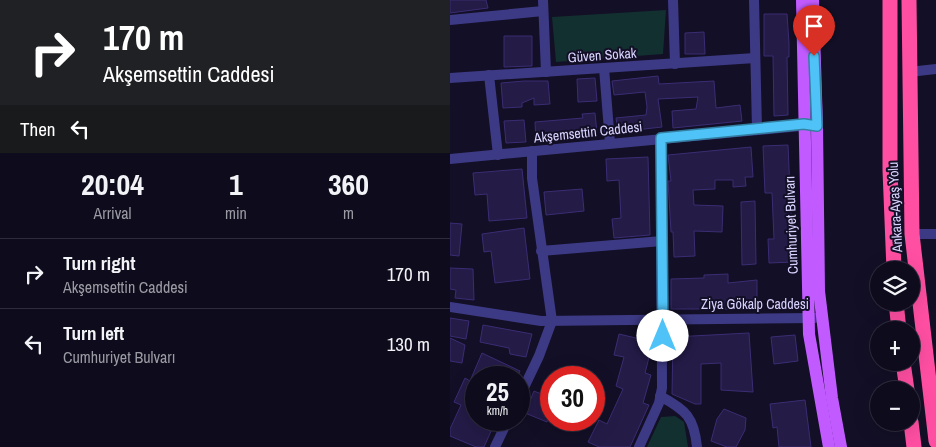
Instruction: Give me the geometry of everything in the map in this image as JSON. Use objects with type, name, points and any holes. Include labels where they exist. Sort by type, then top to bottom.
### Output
[{"type":"highway","name":"Ankara-Ayaş Yolu","points":[[890,0],[890,161],[894,261]]},
{"type":"highway","name":"Ankara-Ayaş Yolu","points":[[909,0],[912,234],[936,441]]},
{"type":"highway","points":[[912,431],[914,447]]},
{"type":"main road","name":"Cumhuriyet Bulvarı","points":[[802,0],[804,124],[815,318],[841,447]]},
{"type":"main road","name":"Cumhuriyet Bulvarı","points":[[813,0],[819,291],[815,318],[809,334],[829,447]]},
{"type":"street","points":[[673,0],[675,64]]},
{"type":"street","points":[[754,0],[757,129]]},
{"type":"street","points":[[450,20],[543,5],[546,72]]},
{"type":"street","name":"Güven Sokak","points":[[450,78],[755,58]]},
{"type":"street","points":[[604,68],[610,143]]},
{"type":"street","points":[[909,72],[936,70]]},
{"type":"street","points":[[489,75],[498,155]]},
{"type":"street","name":"Akşemsettin Caddesi","points":[[450,159],[804,124],[817,126]]},
{"type":"street","points":[[639,447],[660,396],[663,319],[661,138]]},
{"type":"street","points":[[530,375],[552,321],[532,178],[532,151]]},
{"type":"street","points":[[912,234],[936,234]]},
{"type":"street","points":[[541,251],[662,240]]},
{"type":"street","name":"Ziya Gökalp Caddesi","points":[[450,307],[540,321],[815,318]]},
{"type":"street","points":[[660,396],[680,407],[689,416],[697,447]]},
{"type":"street","points":[[495,447],[503,431]]},
{"type":"green space","points":[[666,10],[663,54],[556,62],[552,17]]},
{"type":"green space","points":[[675,416],[684,422],[688,447],[647,447],[661,417]]},
{"type":"building","points":[[450,0],[486,0],[488,8],[450,13]]},
{"type":"building","points":[[764,14],[787,14],[789,43],[789,57],[787,57],[788,115],[774,116],[773,56],[764,56]]},
{"type":"building","points":[[704,32],[705,54],[685,54],[685,33]]},
{"type":"building","points":[[504,36],[532,36],[532,66],[504,67]]},
{"type":"building","points":[[658,76],[659,84],[714,81],[716,108],[740,105],[742,121],[673,128],[672,111],[696,109],[698,97],[658,99],[662,127],[618,132],[616,118],[646,115],[647,107],[645,92],[614,95],[612,81]]},
{"type":"building","points":[[595,78],[597,101],[578,102],[577,79]]},
{"type":"building","points":[[548,81],[550,104],[534,105],[534,98],[522,103],[522,107],[503,108],[501,83]]},
{"type":"building","points":[[595,113],[597,133],[577,136],[577,138],[536,142],[535,122],[583,118],[582,114]]},
{"type":"building","points":[[524,120],[526,142],[506,143],[504,121]]},
{"type":"building","points":[[788,145],[793,262],[769,263],[768,239],[774,239],[772,193],[765,193],[763,146]]},
{"type":"building","points":[[751,147],[753,177],[745,177],[746,186],[733,187],[733,180],[715,180],[715,189],[693,190],[694,205],[723,206],[722,232],[694,231],[695,256],[674,257],[668,181],[671,181],[668,155]]},
{"type":"building","points":[[648,157],[650,235],[614,238],[612,219],[621,218],[619,180],[607,181],[606,159]]},
{"type":"building","points":[[522,169],[527,218],[489,221],[487,194],[475,195],[473,173]]},
{"type":"building","points":[[582,189],[584,211],[546,215],[544,192]]},
{"type":"building","points":[[755,201],[756,264],[742,265],[741,202]]},
{"type":"building","points":[[450,223],[462,224],[459,256],[450,255]]},
{"type":"building","points":[[524,228],[530,279],[495,283],[491,251],[484,252],[482,234]]},
{"type":"building","points":[[450,268],[473,269],[474,300],[455,298],[456,290],[450,289]]},
{"type":"building","points":[[728,274],[728,283],[757,280],[757,299],[760,301],[760,309],[671,309],[671,279],[704,278],[704,275]]},
{"type":"building","points":[[450,318],[469,321],[466,339],[450,336]]},
{"type":"building","points":[[483,325],[532,334],[526,357],[510,354],[509,348],[480,342]]},
{"type":"building","points":[[749,333],[753,392],[721,390],[721,363],[701,364],[701,404],[695,404],[672,394],[673,337]]},
{"type":"building","points":[[619,334],[653,342],[645,373],[651,375],[643,403],[649,405],[630,447],[599,447],[588,442],[594,431],[605,431],[605,423],[607,424],[623,389],[616,386],[624,357],[614,355]]},
{"type":"building","points":[[795,335],[798,361],[774,364],[771,337]]},
{"type":"building","points":[[450,338],[465,345],[462,363],[450,361]]},
{"type":"building","points":[[482,353],[509,366],[476,366]]},
{"type":"building","points":[[465,378],[465,431],[491,431],[484,447],[476,447],[450,436],[450,429],[461,405],[454,402]]},
{"type":"building","points":[[534,391],[540,393],[540,419],[530,415],[530,401]]},
{"type":"building","points":[[805,400],[811,447],[779,447],[777,427],[773,428],[770,404]]},
{"type":"building","points":[[724,409],[746,418],[745,430],[736,447],[727,447],[711,441],[717,419]]},
{"type":"route","points":[[663,336],[661,138],[804,124],[817,126],[814,56]]}]
